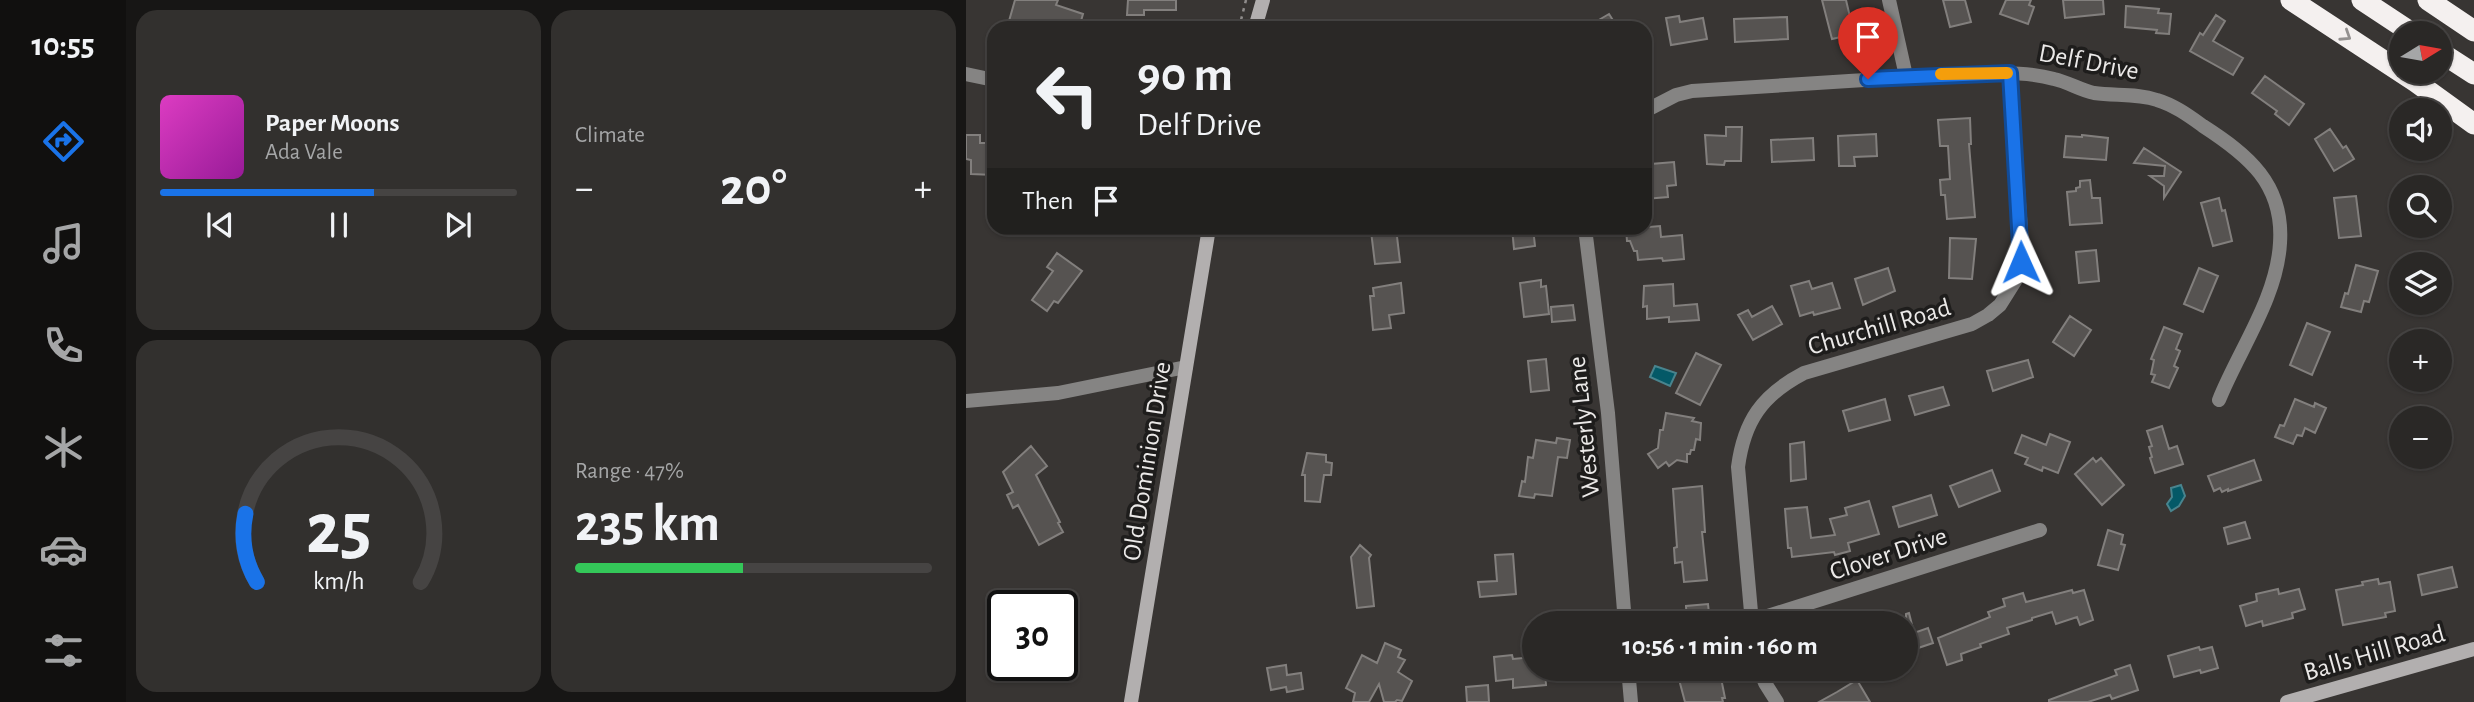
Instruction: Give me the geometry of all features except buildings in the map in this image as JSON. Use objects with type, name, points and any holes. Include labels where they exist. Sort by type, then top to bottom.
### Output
[{"type":"highway","points":[[2291,0],[2416,82],[2474,124]]},
{"type":"highway","points":[[2362,0],[2394,21]]},
{"type":"highway","points":[[2428,0],[2474,31]]},
{"type":"highway","points":[[2452,59],[2474,74]]},
{"type":"main road","points":[[1257,21],[1263,0]]},
{"type":"main road","name":"Old Dominion Drive","points":[[1131,702],[1208,235]]},
{"type":"main road","name":"Balls Hill Road","points":[[2287,702],[2474,649]]},
{"type":"street","points":[[1889,0],[1906,76]]},
{"type":"street","name":"Delf Drive","points":[[1652,107],[1676,95],[1692,91],[1906,76],[2010,73],[2055,79],[2093,93],[2140,95],[2159,100],[2222,138],[2252,164],[2268,184],[2280,222],[2278,261],[2263,308],[2219,400]]},
{"type":"street","name":"Churchill Road","points":[[1751,611],[1738,467],[1740,448],[1757,410],[1785,383],[1804,373],[1972,324],[2000,305],[2017,278],[2022,245],[2010,73]]},
{"type":"street","points":[[966,74],[987,78]]},
{"type":"street","name":"Westerly Lane","points":[[1587,235],[1608,413],[1624,611]]},
{"type":"street","points":[[966,401],[1058,393],[1186,367]]},
{"type":"street","name":"Clover Drive","points":[[1786,611],[2040,530]]},
{"type":"street","points":[[1629,681],[1631,702]]},
{"type":"street","points":[[1766,681],[1777,702]]},
{"type":"path","points":[[1241,21],[1246,0]]},
{"type":"water","points":[[1655,366],[1676,373],[1670,386],[1650,377]]},
{"type":"water","points":[[2181,485],[2185,496],[2179,506],[2171,511],[2167,504],[2172,497],[2171,488]]},
{"type":"slow traffic","points":[[1941,74],[2007,73]]},
{"type":"route","points":[[1868,79],[2010,73],[2021,262]]}]
